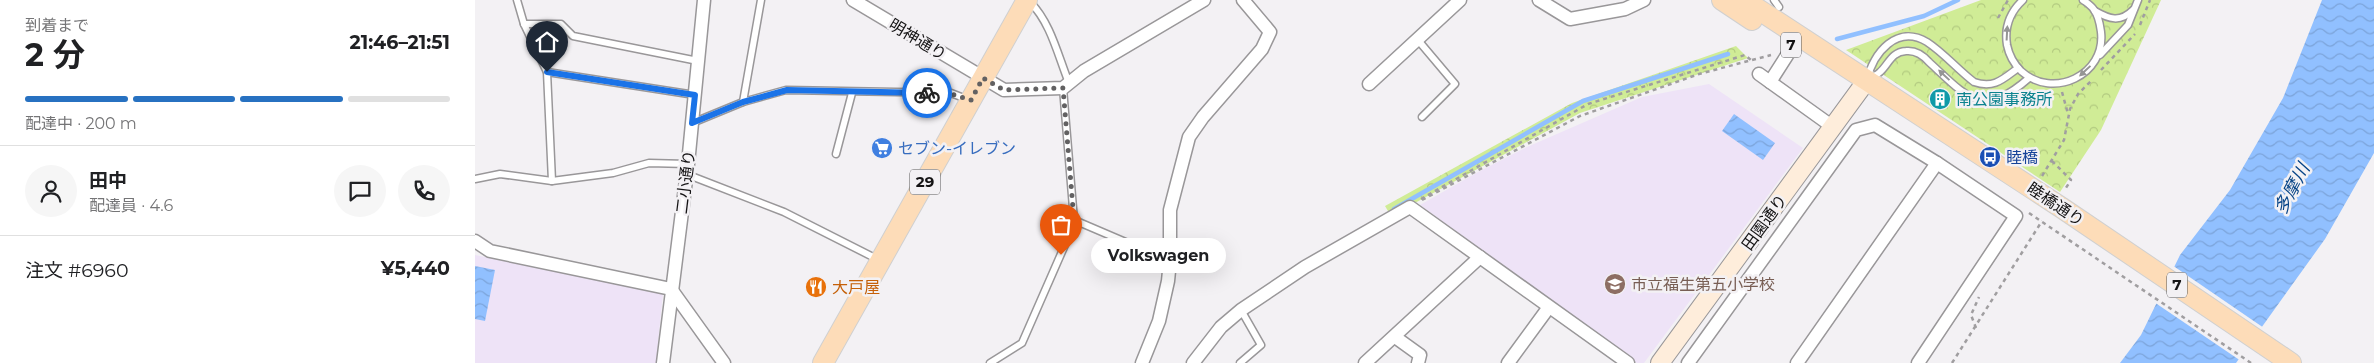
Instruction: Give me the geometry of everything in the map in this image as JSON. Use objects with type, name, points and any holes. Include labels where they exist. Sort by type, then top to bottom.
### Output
[{"type":"main road","name":"29","points":[[823,363],[1027,0]]},
{"type":"main road","name":"睦橋通り","points":[[1722,0],[1786,50],[1863,85]]},
{"type":"main road","name":"睦橋通り","points":[[1744,0],[1863,85],[2291,363]]},
{"type":"main road","name":"睦橋通り","points":[[2055,211],[2268,363]]},
{"type":"street","name":"二小通り","points":[[663,363],[687,169],[705,0]]},
{"type":"street","name":"明神通り","points":[[853,0],[1004,90],[1066,86]]},
{"type":"street","points":[[1066,86],[1093,66],[1204,0]]},
{"type":"street","points":[[1142,363],[1159,321],[1170,261],[1170,210],[1189,137],[1262,49],[1269,32],[1243,0]]},
{"type":"street","points":[[1369,84],[1460,0]]},
{"type":"street","points":[[1539,0],[1570,19],[1625,9],[1644,0]]},
{"type":"street","points":[[1770,82],[1786,50]]},
{"type":"street","points":[[1759,74],[1833,127]]},
{"type":"street","name":"田園通り","points":[[1660,363],[1863,85]]},
{"type":"street","points":[[1688,363],[1856,130],[1875,125],[1882,127],[2017,216],[1918,363]]},
{"type":"street","points":[[1797,363],[1937,163]]},
{"type":"street","points":[[1193,363],[1221,327],[1241,310],[1305,267],[1410,207],[1628,363]]},
{"type":"street","points":[[475,241],[491,252],[671,289],[725,363]]},
{"type":"street","points":[[1365,363],[1480,257]]},
{"type":"street","points":[[1508,363],[1549,307]]},
{"type":"street","points":[[1395,337],[1420,355],[1418,363]]},
{"type":"lane","points":[[517,0],[524,24],[547,72],[551,181]]},
{"type":"lane","points":[[743,102],[761,0]]},
{"type":"lane","points":[[990,363],[1022,342],[1068,238],[1074,220],[1066,86],[1046,24],[1039,11],[1027,0]]},
{"type":"lane","points":[[1774,0],[1779,7]]},
{"type":"lane","points":[[2023,0],[2014,10],[2007,26],[2008,50],[2017,68],[2029,78],[2052,84],[2069,81],[2083,73],[2128,25],[2138,0]]},
{"type":"lane","points":[[2083,0],[2107,18],[2120,19],[2135,8]]},
{"type":"lane","points":[[2095,10],[2102,38],[2099,56]]},
{"type":"lane","points":[[524,24],[561,24],[573,36],[698,61]]},
{"type":"lane","points":[[1863,85],[1870,66],[1882,47],[1891,40],[1907,37],[1926,41],[1974,82],[1979,84],[1997,84],[2017,68]]},
{"type":"lane","points":[[1417,39],[1455,84],[1422,117]]},
{"type":"lane","points":[[1863,85],[1880,72],[1894,55],[1906,50],[1919,53],[1957,88],[1978,100],[1988,101],[2005,97],[2029,78]]},
{"type":"lane","points":[[547,72],[695,95]]},
{"type":"lane","points":[[692,123],[743,102],[787,90],[951,94],[971,100]]},
{"type":"lane","points":[[836,154],[852,93]]},
{"type":"lane","points":[[475,178],[499,174],[551,181],[594,176],[649,163],[687,169],[784,212],[881,260]]},
{"type":"lane","points":[[1074,220],[1170,261]]},
{"type":"lane","points":[[1240,363],[1261,345],[1241,310]]},
{"type":"path","points":[[2148,5],[2150,0]]},
{"type":"path","points":[[1410,207],[1479,168],[1580,116],[1699,74],[1786,50]]},
{"type":"path","points":[[1410,207],[1411,204],[1588,104],[1745,55],[1751,60]]},
{"type":"path","points":[[2055,92],[2062,92],[2068,114]]},
{"type":"path","points":[[2042,176],[2065,135],[2068,114],[2078,94]]},
{"type":"path","points":[[1952,363],[2055,211],[2071,180],[2052,161]]},
{"type":"path","points":[[2055,211],[2251,363]]},
{"type":"shaded area","name":"市立福生第五小学校","points":[[1709,84],[1803,148],[1644,363],[1637,363],[1420,205],[1527,147],[1642,97]]},
{"type":"shaded area","points":[[475,255],[663,293],[656,363],[475,363]]},
{"type":"green space","points":[[1981,0],[2161,0],[2101,130],[2060,192],[1846,50]]},
{"type":"green space","points":[[1736,46],[1748,58],[1580,113],[1391,216],[1385,206],[1572,103]]},
{"type":"water","name":"多摩川","points":[[2322,0],[2374,0],[2374,153],[2325,239],[2236,363],[2120,363],[2141,335],[2180,255],[2230,190],[2283,98]]},
{"type":"water","points":[[1734,114],[1775,143],[1763,160],[1722,131]]},
{"type":"water","points":[[475,266],[495,270],[485,321],[475,319]]},
{"type":"pier","points":[[2172,265],[2264,328],[2241,361],[2154,302]]},
{"type":"waterway","points":[[1837,39],[1924,16],[1958,0]]},
{"type":"waterway","points":[[1394,209],[1583,101],[1728,54]]},
{"type":"way so far","points":[[927,93],[951,94],[971,100],[983,78],[1004,90],[1063,88],[1074,220],[1061,255]]},
{"type":"place","name":"南公園事務所","points":[[1940,99]]},
{"type":"place","name":"セブン-イレブン","points":[[882,148]]},
{"type":"place","name":"睦橋","points":[[1990,157]]},
{"type":"place","name":"Volkswagen","points":[[1061,255]]},
{"type":"place","name":"市立福生第五小学校","points":[[1615,284]]},
{"type":"place","name":"大戸屋","points":[[816,287]]},
{"type":"route","points":[[547,72],[695,95],[692,123],[743,102],[787,90],[852,93],[927,93]]}]
